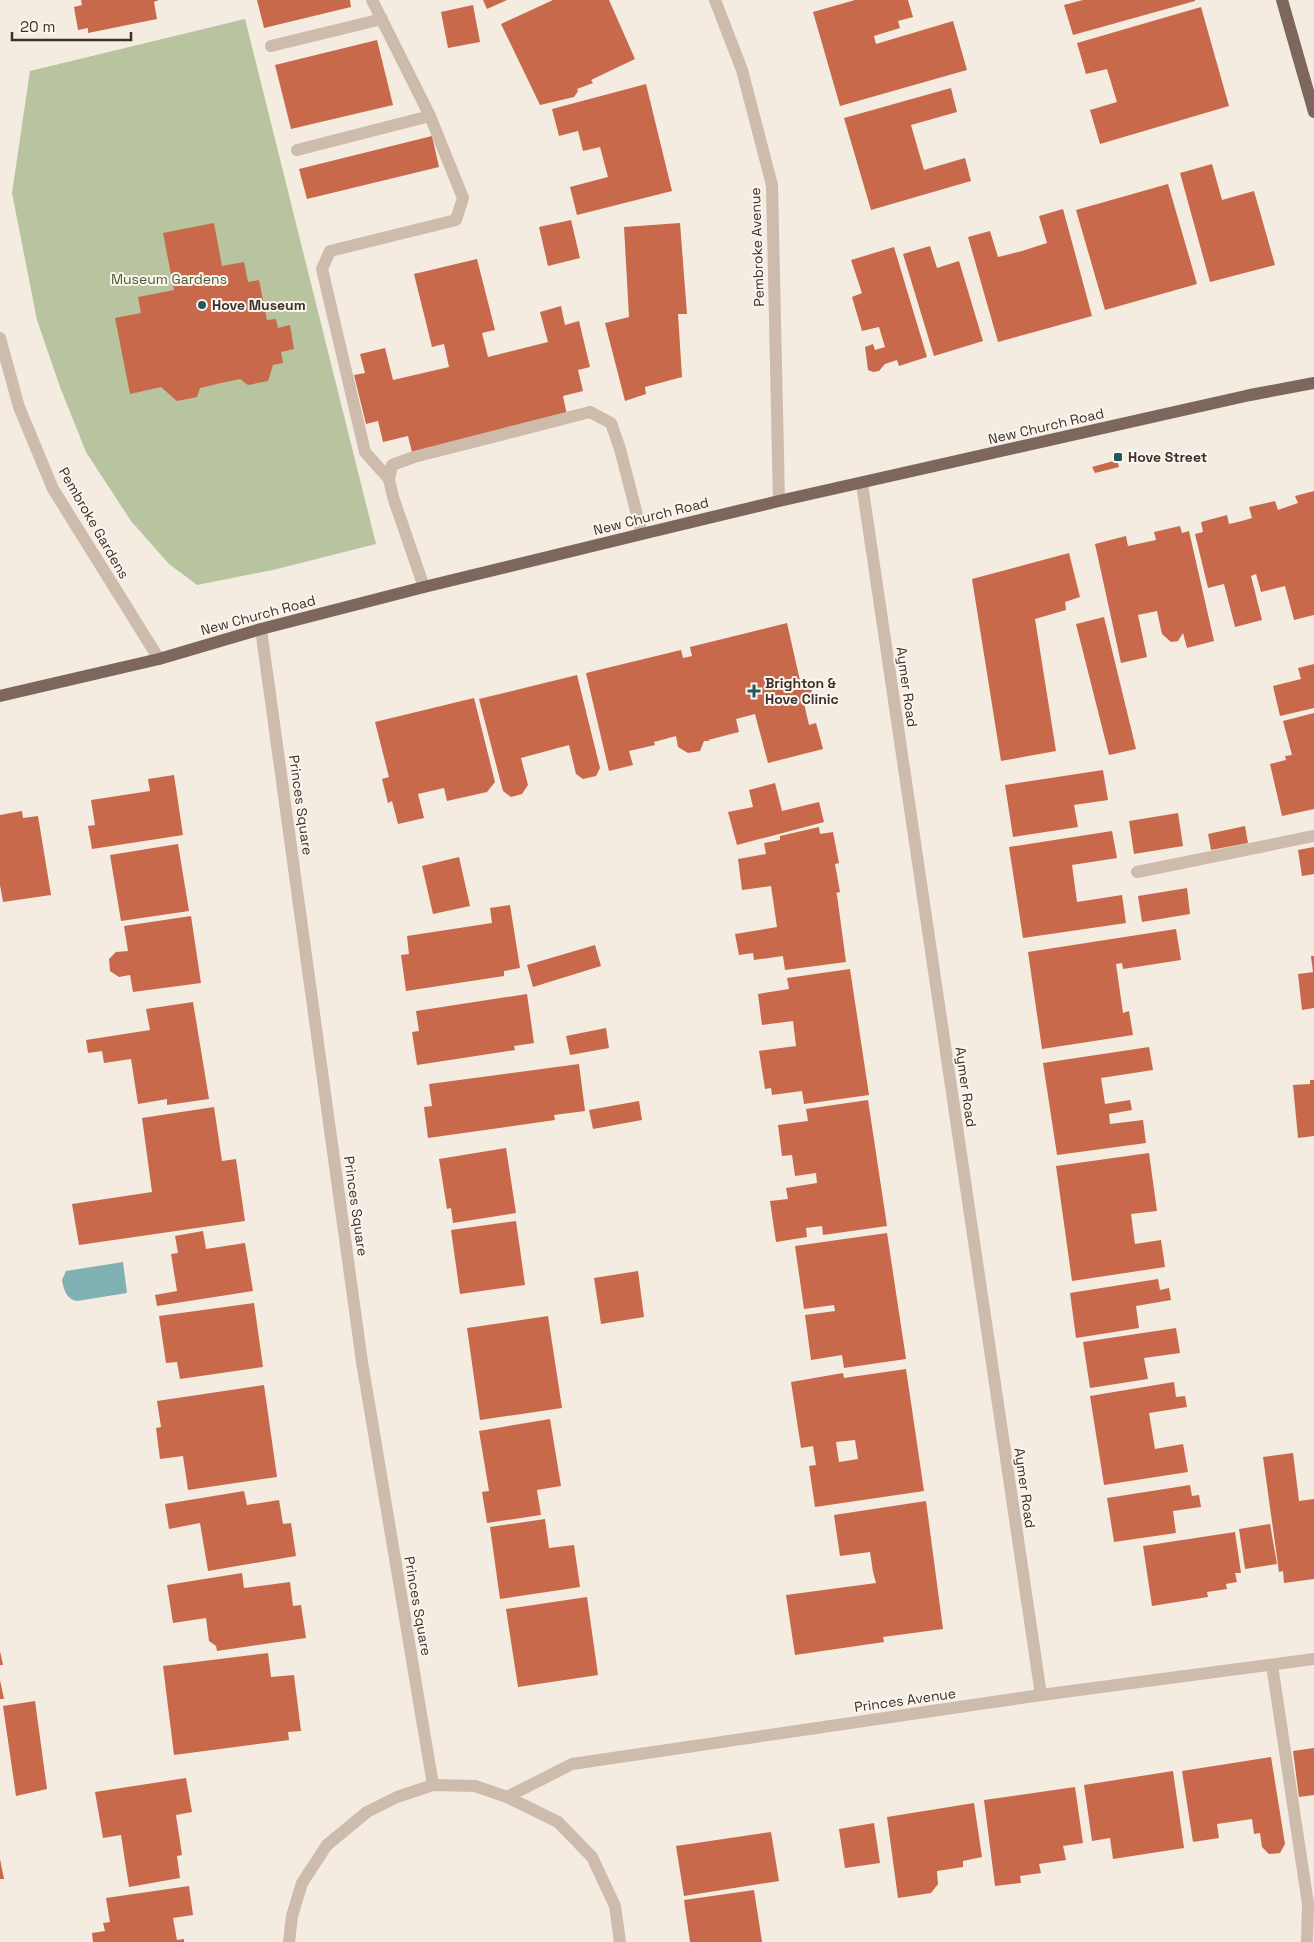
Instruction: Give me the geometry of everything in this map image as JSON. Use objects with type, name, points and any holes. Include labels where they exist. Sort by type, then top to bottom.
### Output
[{"type":"main road","points":[[1282,0],[1314,112]]},
{"type":"main road","name":"New Church Road","points":[[0,696],[158,659],[424,586],[779,501],[862,484],[1250,395],[1314,383]]},
{"type":"street","points":[[372,0],[430,116],[463,198],[456,220],[330,251],[322,269],[365,452],[389,479]]},
{"type":"street","name":"Pembroke Avenue","points":[[715,0],[742,70],[772,186],[779,501]]},
{"type":"street","points":[[271,46],[382,19]]},
{"type":"street","points":[[297,150],[430,116]]},
{"type":"street","name":"Pembroke Gardens","points":[[0,338],[19,407],[54,490],[158,659]]},
{"type":"street","points":[[424,586],[393,497],[389,479],[392,465],[414,457],[590,412],[611,423],[620,449],[642,534]]},
{"type":"street","name":"Aymer Road","points":[[862,484],[1041,1695]]},
{"type":"street","name":"Princes Square","points":[[261,630],[362,1362],[433,1785]]},
{"type":"street","points":[[1137,872],[1314,836]]},
{"type":"street","name":"Princes Avenue","points":[[508,1797],[572,1764],[1041,1695],[1314,1659]]},
{"type":"street","points":[[1272,1665],[1308,1904],[1307,1942]]},
{"type":"street","points":[[289,1942],[292,1916],[302,1883],[326,1845],[367,1812],[397,1798],[433,1785],[475,1786],[508,1797],[558,1822],[592,1857],[615,1906],[620,1942]]},
{"type":"green space","name":"Museum Gardens","points":[[245,19],[376,544],[273,570],[197,585],[169,564],[131,521],[86,452],[60,387],[37,320],[12,193],[30,71]]},
{"type":"water","points":[[123,1262],[127,1293],[77,1301],[66,1294],[62,1280],[66,1271]]},
{"type":"building","points":[[81,0],[159,0],[154,2],[157,19],[88,33],[88,28],[78,30],[74,7],[82,5]]},
{"type":"building","points":[[257,0],[350,0],[351,7],[264,28]]},
{"type":"building","points":[[483,0],[507,0],[487,9]]},
{"type":"building","points":[[553,0],[609,0],[635,59],[591,80],[593,83],[577,89],[578,91],[574,97],[540,105],[501,24]]},
{"type":"building","points":[[855,0],[908,0],[913,17],[898,21],[900,28],[874,36],[876,44],[953,21],[967,70],[840,106],[813,12]]},
{"type":"building","points":[[1083,0],[1195,1],[1073,35],[1064,5]]},
{"type":"building","points":[[473,5],[480,42],[448,48],[441,12]]},
{"type":"building","points":[[1201,7],[1229,106],[1100,144],[1090,110],[1117,102],[1107,69],[1086,74],[1077,43]]},
{"type":"building","points":[[377,40],[393,105],[291,129],[275,65]]},
{"type":"building","points":[[646,84],[672,191],[577,215],[570,187],[608,177],[600,147],[583,151],[578,131],[559,136],[552,109]]},
{"type":"building","points":[[951,88],[957,112],[911,125],[924,170],[965,158],[971,181],[871,210],[844,118]]},
{"type":"building","points":[[432,136],[439,167],[307,199],[299,169]]},
{"type":"building","points":[[1212,164],[1222,200],[1254,191],[1275,265],[1210,282],[1180,173]]},
{"type":"building","points":[[1168,184],[1197,284],[1105,310],[1076,210]]},
{"type":"building","points":[[1063,209],[1092,316],[998,342],[968,237],[990,231],[998,257],[1022,251],[1047,243],[1039,216]]},
{"type":"building","points":[[571,220],[580,258],[548,266],[539,227]]},
{"type":"building","name":"Hove Museum","points":[[214,223],[222,266],[244,262],[248,282],[259,280],[267,320],[276,319],[278,328],[290,325],[294,349],[281,352],[283,363],[273,365],[268,381],[248,385],[240,379],[221,383],[200,388],[197,397],[177,401],[161,387],[130,394],[115,318],[141,313],[138,297],[174,290],[163,233]]},
{"type":"building","points":[[680,223],[687,314],[678,314],[682,377],[645,387],[646,394],[625,401],[605,323],[629,317],[624,227]]},
{"type":"building","points":[[930,246],[937,268],[959,261],[983,341],[934,356],[903,254]]},
{"type":"building","points":[[894,247],[927,357],[899,366],[897,360],[885,364],[879,371],[873,372],[868,370],[865,347],[873,344],[875,350],[885,347],[879,327],[862,331],[852,297],[862,293],[851,260]]},
{"type":"building","points":[[477,259],[495,330],[482,333],[488,357],[548,342],[540,312],[561,306],[565,325],[579,321],[590,367],[578,370],[583,391],[563,396],[567,415],[412,452],[408,436],[383,442],[378,421],[366,424],[354,375],[365,373],[360,354],[385,348],[393,380],[449,367],[444,344],[432,347],[414,274]]},
{"type":"building","points":[[1117,460],[1119,467],[1095,473],[1092,467]]},
{"type":"building","points":[[1314,491],[1314,615],[1294,620],[1285,586],[1261,592],[1256,574],[1251,576],[1262,620],[1235,627],[1224,584],[1208,588],[1195,534],[1203,532],[1201,522],[1227,515],[1229,524],[1242,521],[1252,518],[1249,507],[1275,501],[1278,510],[1298,503],[1295,496]]},
{"type":"building","points":[[1180,526],[1182,533],[1189,531],[1214,641],[1187,648],[1183,633],[1178,641],[1171,642],[1162,634],[1157,611],[1138,615],[1147,657],[1121,663],[1095,544],[1126,536],[1128,546],[1156,540],[1154,532]]},
{"type":"building","points":[[1069,553],[1080,597],[1065,602],[1066,610],[1035,619],[1056,751],[1001,761],[972,579]]},
{"type":"building","points":[[1104,617],[1136,749],[1109,755],[1076,624]]},
{"type":"building","points":[[787,623],[801,685],[810,683],[813,697],[803,699],[809,725],[816,723],[823,749],[768,763],[755,714],[736,719],[739,732],[704,741],[700,751],[688,753],[678,747],[676,736],[654,742],[655,745],[629,751],[633,765],[609,771],[586,673],[681,650],[683,658],[692,656],[690,647]]},
{"type":"building","points":[[1314,664],[1314,708],[1280,716],[1273,686],[1301,679],[1298,668]]},
{"type":"building","points":[[577,675],[600,768],[596,776],[583,779],[576,774],[569,745],[521,758],[528,785],[522,794],[511,797],[503,791],[479,699]]},
{"type":"building","points":[[474,698],[495,782],[487,792],[447,801],[444,788],[418,794],[424,818],[398,824],[392,801],[388,803],[382,779],[389,777],[375,722]]},
{"type":"building","points":[[1314,713],[1314,809],[1282,816],[1270,764],[1286,760],[1285,756],[1292,755],[1283,721]]},
{"type":"building","points":[[1103,770],[1108,800],[1074,805],[1078,827],[1013,837],[1005,785]]},
{"type":"building","points":[[174,775],[183,835],[92,849],[88,826],[95,825],[91,800],[150,791],[148,779]]},
{"type":"building","points":[[775,783],[782,811],[819,802],[824,822],[737,845],[728,812],[753,807],[749,790]]},
{"type":"building","points":[[22,811],[23,818],[38,816],[51,895],[3,902],[0,885],[0,815]]},
{"type":"building","points":[[1178,813],[1183,846],[1134,854],[1129,821]]},
{"type":"building","points":[[1245,826],[1248,843],[1211,850],[1208,834]]},
{"type":"building","points":[[819,827],[820,834],[833,832],[839,863],[835,864],[840,892],[836,893],[846,962],[785,970],[783,956],[754,960],[753,953],[739,955],[735,934],[777,927],[771,886],[742,890],[738,859],[766,854],[764,843],[780,840],[780,836]]},
{"type":"building","points":[[1112,831],[1117,858],[1072,865],[1077,902],[1122,895],[1126,923],[1023,938],[1009,847]]},
{"type":"building","points":[[178,844],[189,911],[121,921],[110,855]]},
{"type":"building","points":[[1314,847],[1314,874],[1302,876],[1298,850]]},
{"type":"building","points":[[459,857],[470,906],[433,914],[422,866]]},
{"type":"building","points":[[1187,888],[1190,914],[1142,922],[1138,896]]},
{"type":"building","points":[[510,905],[520,968],[504,971],[504,976],[406,991],[401,955],[409,954],[407,936],[492,923],[490,908]]},
{"type":"building","points":[[191,916],[201,983],[133,992],[130,975],[119,977],[110,971],[109,959],[116,952],[128,951],[124,926]]},
{"type":"building","points":[[1176,929],[1181,960],[1123,969],[1122,963],[1116,964],[1123,1013],[1129,1011],[1133,1035],[1042,1049],[1028,952]]},
{"type":"building","points":[[595,945],[601,966],[533,987],[527,965]]},
{"type":"building","points":[[1311,956],[1314,956],[1314,972],[1313,972]]},
{"type":"building","points":[[850,969],[869,1095],[804,1104],[802,1091],[772,1095],[771,1088],[765,1089],[759,1051],[796,1046],[793,1021],[762,1025],[758,994],[789,989],[787,978]]},
{"type":"building","points":[[1314,972],[1314,1008],[1302,1010],[1298,974]]},
{"type":"building","points":[[527,994],[534,1043],[514,1046],[515,1050],[417,1065],[412,1032],[419,1031],[416,1011]]},
{"type":"building","points":[[193,1002],[209,1099],[167,1105],[167,1099],[138,1104],[131,1059],[104,1063],[102,1051],[88,1053],[86,1040],[150,1030],[146,1009]]},
{"type":"building","points":[[606,1028],[609,1048],[570,1055],[566,1036]]},
{"type":"building","points":[[1149,1047],[1153,1070],[1101,1078],[1105,1104],[1130,1100],[1132,1110],[1109,1114],[1110,1124],[1143,1120],[1146,1143],[1057,1155],[1043,1063]]},
{"type":"building","points":[[579,1064],[585,1111],[554,1115],[555,1120],[428,1138],[424,1107],[432,1106],[429,1084]]},
{"type":"building","points":[[1310,1080],[1314,1080],[1314,1136],[1298,1138],[1293,1085],[1310,1084]]},
{"type":"building","points":[[868,1100],[887,1226],[823,1235],[822,1226],[806,1228],[807,1237],[776,1242],[770,1201],[788,1199],[786,1188],[817,1183],[816,1173],[795,1176],[792,1155],[782,1156],[778,1125],[808,1121],[806,1109]]},
{"type":"building","points":[[639,1101],[642,1120],[593,1129],[589,1110]]},
{"type":"building","points":[[214,1107],[222,1161],[236,1159],[245,1221],[79,1245],[72,1204],[152,1192],[142,1118]]},
{"type":"building","points":[[506,1148],[516,1213],[453,1223],[451,1208],[447,1209],[439,1159]]},
{"type":"building","points":[[1149,1153],[1157,1211],[1131,1214],[1135,1244],[1161,1240],[1165,1267],[1072,1281],[1056,1166]]},
{"type":"building","points":[[516,1221],[525,1285],[460,1294],[451,1230]]},
{"type":"building","points":[[203,1231],[206,1249],[245,1243],[253,1291],[157,1306],[155,1295],[177,1291],[171,1254],[178,1253],[175,1236]]},
{"type":"building","points":[[887,1233],[906,1359],[844,1368],[842,1355],[811,1360],[805,1315],[835,1311],[834,1305],[804,1309],[795,1246]]},
{"type":"building","points":[[638,1271],[644,1317],[601,1324],[594,1278]]},
{"type":"building","points":[[1158,1279],[1160,1290],[1169,1288],[1171,1300],[1136,1306],[1139,1328],[1076,1338],[1070,1293]]},
{"type":"building","points":[[254,1303],[263,1367],[180,1379],[177,1362],[166,1363],[159,1316]]},
{"type":"building","points":[[548,1316],[562,1408],[480,1420],[467,1328]]},
{"type":"building","points":[[1176,1328],[1180,1353],[1144,1358],[1148,1379],[1090,1388],[1083,1342]]},
{"type":"building","points":[[906,1369],[924,1491],[815,1507],[809,1466],[816,1465],[813,1446],[801,1448],[791,1382],[843,1373],[844,1378]],"holes":[[[855,1440],[858,1459],[839,1462],[836,1442]]]},
{"type":"building","points":[[1174,1382],[1176,1397],[1185,1396],[1187,1407],[1149,1413],[1155,1449],[1183,1444],[1188,1472],[1104,1485],[1090,1396]]},
{"type":"building","points":[[264,1385],[277,1477],[188,1490],[183,1456],[160,1459],[156,1428],[161,1427],[157,1401]]},
{"type":"building","points":[[550,1419],[561,1486],[537,1490],[541,1515],[487,1523],[482,1492],[489,1491],[479,1431]]},
{"type":"building","points":[[1293,1453],[1299,1501],[1314,1499],[1314,1579],[1284,1583],[1283,1571],[1279,1572],[1263,1457]]},
{"type":"building","points":[[1190,1485],[1192,1496],[1199,1495],[1201,1507],[1173,1511],[1176,1533],[1114,1542],[1107,1498]]},
{"type":"building","points":[[244,1491],[247,1505],[279,1500],[283,1524],[291,1523],[296,1556],[208,1571],[200,1523],[169,1529],[165,1504]]},
{"type":"building","points":[[926,1501],[943,1629],[883,1637],[884,1642],[795,1655],[786,1595],[876,1583],[870,1552],[840,1556],[834,1515]]},
{"type":"building","points":[[545,1519],[549,1548],[574,1545],[580,1587],[500,1599],[490,1527]]},
{"type":"building","points":[[1270,1524],[1277,1564],[1245,1569],[1239,1529]]},
{"type":"building","points":[[1235,1532],[1241,1573],[1235,1573],[1237,1582],[1226,1584],[1227,1589],[1207,1592],[1208,1597],[1152,1606],[1143,1546]]},
{"type":"building","points":[[242,1573],[244,1588],[290,1582],[293,1606],[301,1605],[306,1638],[217,1651],[216,1646],[209,1641],[206,1618],[173,1623],[167,1585]]},
{"type":"building","points":[[587,1597],[598,1675],[518,1687],[506,1609]]},
{"type":"building","points":[[0,1651],[3,1665],[0,1665]]},
{"type":"building","points":[[268,1653],[271,1677],[294,1675],[301,1731],[288,1732],[289,1740],[174,1755],[163,1666]]},
{"type":"building","points":[[0,1680],[4,1699],[0,1699]]},
{"type":"building","points":[[35,1701],[47,1789],[16,1796],[3,1706]]},
{"type":"building","points":[[1314,1748],[1314,1795],[1299,1797],[1293,1751]]},
{"type":"building","points":[[1271,1757],[1285,1844],[1280,1853],[1269,1854],[1262,1847],[1260,1833],[1254,1834],[1252,1819],[1217,1824],[1219,1838],[1193,1842],[1182,1771]]},
{"type":"building","points":[[1173,1771],[1184,1848],[1113,1859],[1110,1838],[1092,1841],[1084,1785]]},
{"type":"building","points":[[186,1778],[192,1812],[176,1815],[182,1855],[177,1856],[180,1878],[129,1887],[121,1835],[103,1838],[95,1792]]},
{"type":"building","points":[[1075,1787],[1083,1843],[1063,1846],[1066,1860],[1039,1864],[1041,1873],[1020,1876],[1021,1883],[995,1886],[984,1800]]},
{"type":"building","points":[[974,1803],[982,1857],[963,1861],[963,1867],[937,1871],[938,1884],[931,1893],[898,1898],[887,1817]]},
{"type":"building","points":[[874,1823],[880,1863],[845,1868],[839,1829]]},
{"type":"building","points":[[771,1832],[779,1881],[684,1896],[676,1846]]},
{"type":"building","points":[[0,1859],[4,1879],[0,1879]]},
{"type":"building","points":[[189,1886],[193,1915],[173,1918],[177,1940],[184,1939],[184,1942],[93,1942],[92,1933],[105,1931],[103,1923],[110,1922],[106,1898]]},
{"type":"building","points":[[754,1890],[762,1942],[690,1942],[684,1900]]},
{"type":"place","name":"Hove Museum","points":[[202,305]]},
{"type":"place","name":"Hove Street","points":[[1118,457]]},
{"type":"place","name":"Brighton & Hove Clinic","points":[[754,691]]}]
